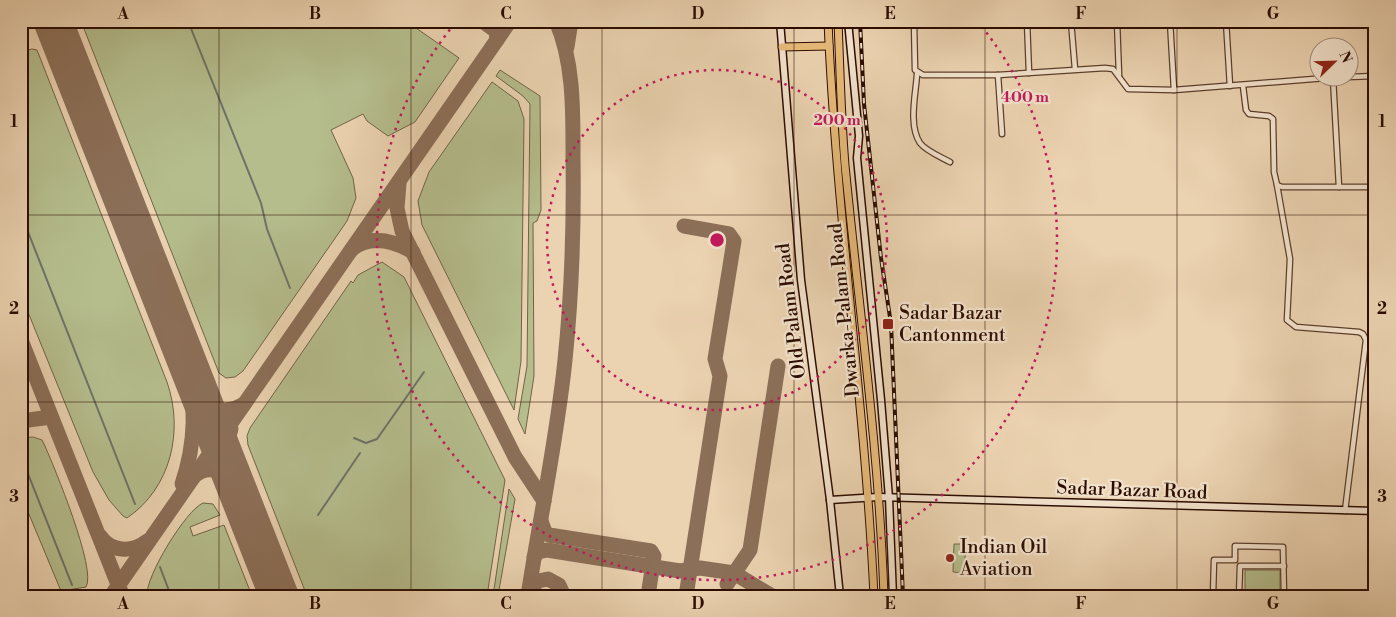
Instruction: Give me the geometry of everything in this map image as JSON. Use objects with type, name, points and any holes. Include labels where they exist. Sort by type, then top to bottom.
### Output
[{"type":"main road","name":"Dwarka-Palam Road","points":[[828,21],[836,164],[884,596]]},
{"type":"main road","name":"Dwarka-Palam Road","points":[[838,21],[845,163],[867,371],[874,497]]},
{"type":"main road","points":[[782,47],[829,46]]},
{"type":"main road","points":[[874,497],[874,596]]},
{"type":"street","name":"Old Palam Road","points":[[780,21],[801,280],[830,500],[840,596]]},
{"type":"street","points":[[848,21],[859,136],[857,158],[889,498],[893,596]]},
{"type":"street","points":[[914,21],[915,70],[917,74],[914,111],[916,130],[920,143],[950,162]]},
{"type":"street","points":[[1027,21],[1029,73]]},
{"type":"street","points":[[1071,21],[1075,69]]},
{"type":"street","points":[[1117,21],[1119,76]]},
{"type":"street","points":[[1170,21],[1174,90]]},
{"type":"street","points":[[1226,21],[1230,86]]},
{"type":"street","points":[[917,74],[998,75],[1075,69],[1113,69],[1128,89],[1174,90],[1308,80]]},
{"type":"street","points":[[998,75],[1002,134]]},
{"type":"street","points":[[1358,77],[1375,76]]},
{"type":"street","points":[[1243,86],[1246,110],[1249,114],[1269,116],[1273,119],[1274,172],[1290,259],[1288,320],[1296,327],[1359,332],[1363,334],[1366,340],[1345,511]]},
{"type":"street","points":[[1333,88],[1338,187]]},
{"type":"street","points":[[1277,185],[1282,187],[1375,187]]},
{"type":"street","name":"Sadar Bazar Road","points":[[830,500],[874,497],[1375,512]]},
{"type":"street","points":[[1240,566],[1239,595],[1284,595],[1284,566],[1284,547],[1234,546],[1234,560],[1240,566],[1284,566]]},
{"type":"street","points":[[1213,596],[1214,560],[1234,560]]},
{"type":"green space","points":[[81,21],[406,21],[459,58],[415,122],[388,136],[367,121],[363,114],[331,130],[353,178],[356,198],[347,221],[243,371],[235,377],[226,378],[219,373]]},
{"type":"green space","points":[[32,49],[37,50],[167,382],[172,401],[174,420],[170,457],[154,491],[142,506],[127,518],[109,500],[93,472],[21,295],[21,52]]},
{"type":"green space","points":[[500,70],[540,96],[541,210],[537,221],[533,223],[534,376],[525,434],[518,419],[527,366],[530,104],[523,96],[496,76]]},
{"type":"green space","points":[[492,82],[518,101],[524,119],[521,361],[514,410],[422,225],[418,201],[429,172]]},
{"type":"green space","points":[[382,262],[404,277],[505,480],[487,596],[307,596],[248,445],[247,436],[250,428],[351,281],[353,283],[358,275]]},
{"type":"green space","points":[[33,437],[42,440],[44,444],[73,517],[88,577],[86,587],[61,591],[21,495],[21,438]]},
{"type":"green space","points":[[509,489],[515,499],[498,596],[493,596]]},
{"type":"green space","points":[[203,503],[213,504],[220,515],[190,527],[193,536],[224,525],[252,596],[147,596],[148,587],[159,560],[177,530],[196,508]]},
{"type":"green space","points":[[954,544],[966,544],[964,573],[953,572]]},
{"type":"green space","points":[[1245,570],[1280,570],[1280,591],[1245,591]]},
{"type":"waterway","points":[[188,21],[261,203],[267,229],[290,288]]},
{"type":"waterway","points":[[21,214],[135,504]]},
{"type":"waterway","points":[[354,438],[366,443],[377,439],[424,372]]},
{"type":"waterway","points":[[318,515],[360,453]]},
{"type":"waterway","points":[[21,456],[72,585]]},
{"type":"waterway","points":[[160,567],[171,596]]},
{"type":"taxiway","points":[[482,21],[496,31],[497,40]]},
{"type":"taxiway","points":[[111,596],[510,21]]},
{"type":"taxiway","points":[[528,596],[562,390],[571,283],[573,207],[571,87],[566,53],[556,21]]},
{"type":"taxiway","points":[[567,47],[571,21]]},
{"type":"taxiway","points":[[399,184],[397,208],[402,231],[515,457],[544,501]]},
{"type":"taxiway","points":[[684,226],[729,234],[734,241],[715,359],[720,376],[686,596]]},
{"type":"taxiway","points":[[352,249],[359,244],[375,240],[390,242],[413,252]]},
{"type":"taxiway","points":[[21,340],[121,592]]},
{"type":"taxiway","points":[[182,484],[190,453],[193,423],[192,392],[185,361]]},
{"type":"taxiway","points":[[727,584],[750,550],[778,366]]},
{"type":"taxiway","points":[[200,397],[215,408],[226,410],[244,404]]},
{"type":"taxiway","points":[[21,421],[51,417]]},
{"type":"taxiway","points":[[230,471],[225,450],[231,429]]},
{"type":"taxiway","points":[[193,477],[205,470],[216,471],[227,476],[236,486]]},
{"type":"taxiway","points":[[541,521],[545,532],[549,535],[651,551],[654,556],[648,596]]},
{"type":"taxiway","points":[[100,536],[110,545],[122,549],[135,548],[147,541]]},
{"type":"taxiway","points":[[534,557],[538,552],[547,550],[680,571],[700,568],[734,573],[772,596]]},
{"type":"taxiway","points":[[529,591],[538,581],[548,579],[559,585],[564,596]]},
{"type":"runway","points":[[53,21],[279,596]]},
{"type":"railway","points":[[860,21],[864,104],[881,258],[891,324],[903,596]]},
{"type":"place","name":"Sadar Bazar Cantonment","points":[[888,324]]},
{"type":"place","name":"Indian Oil Aviation","points":[[950,558]]}]
